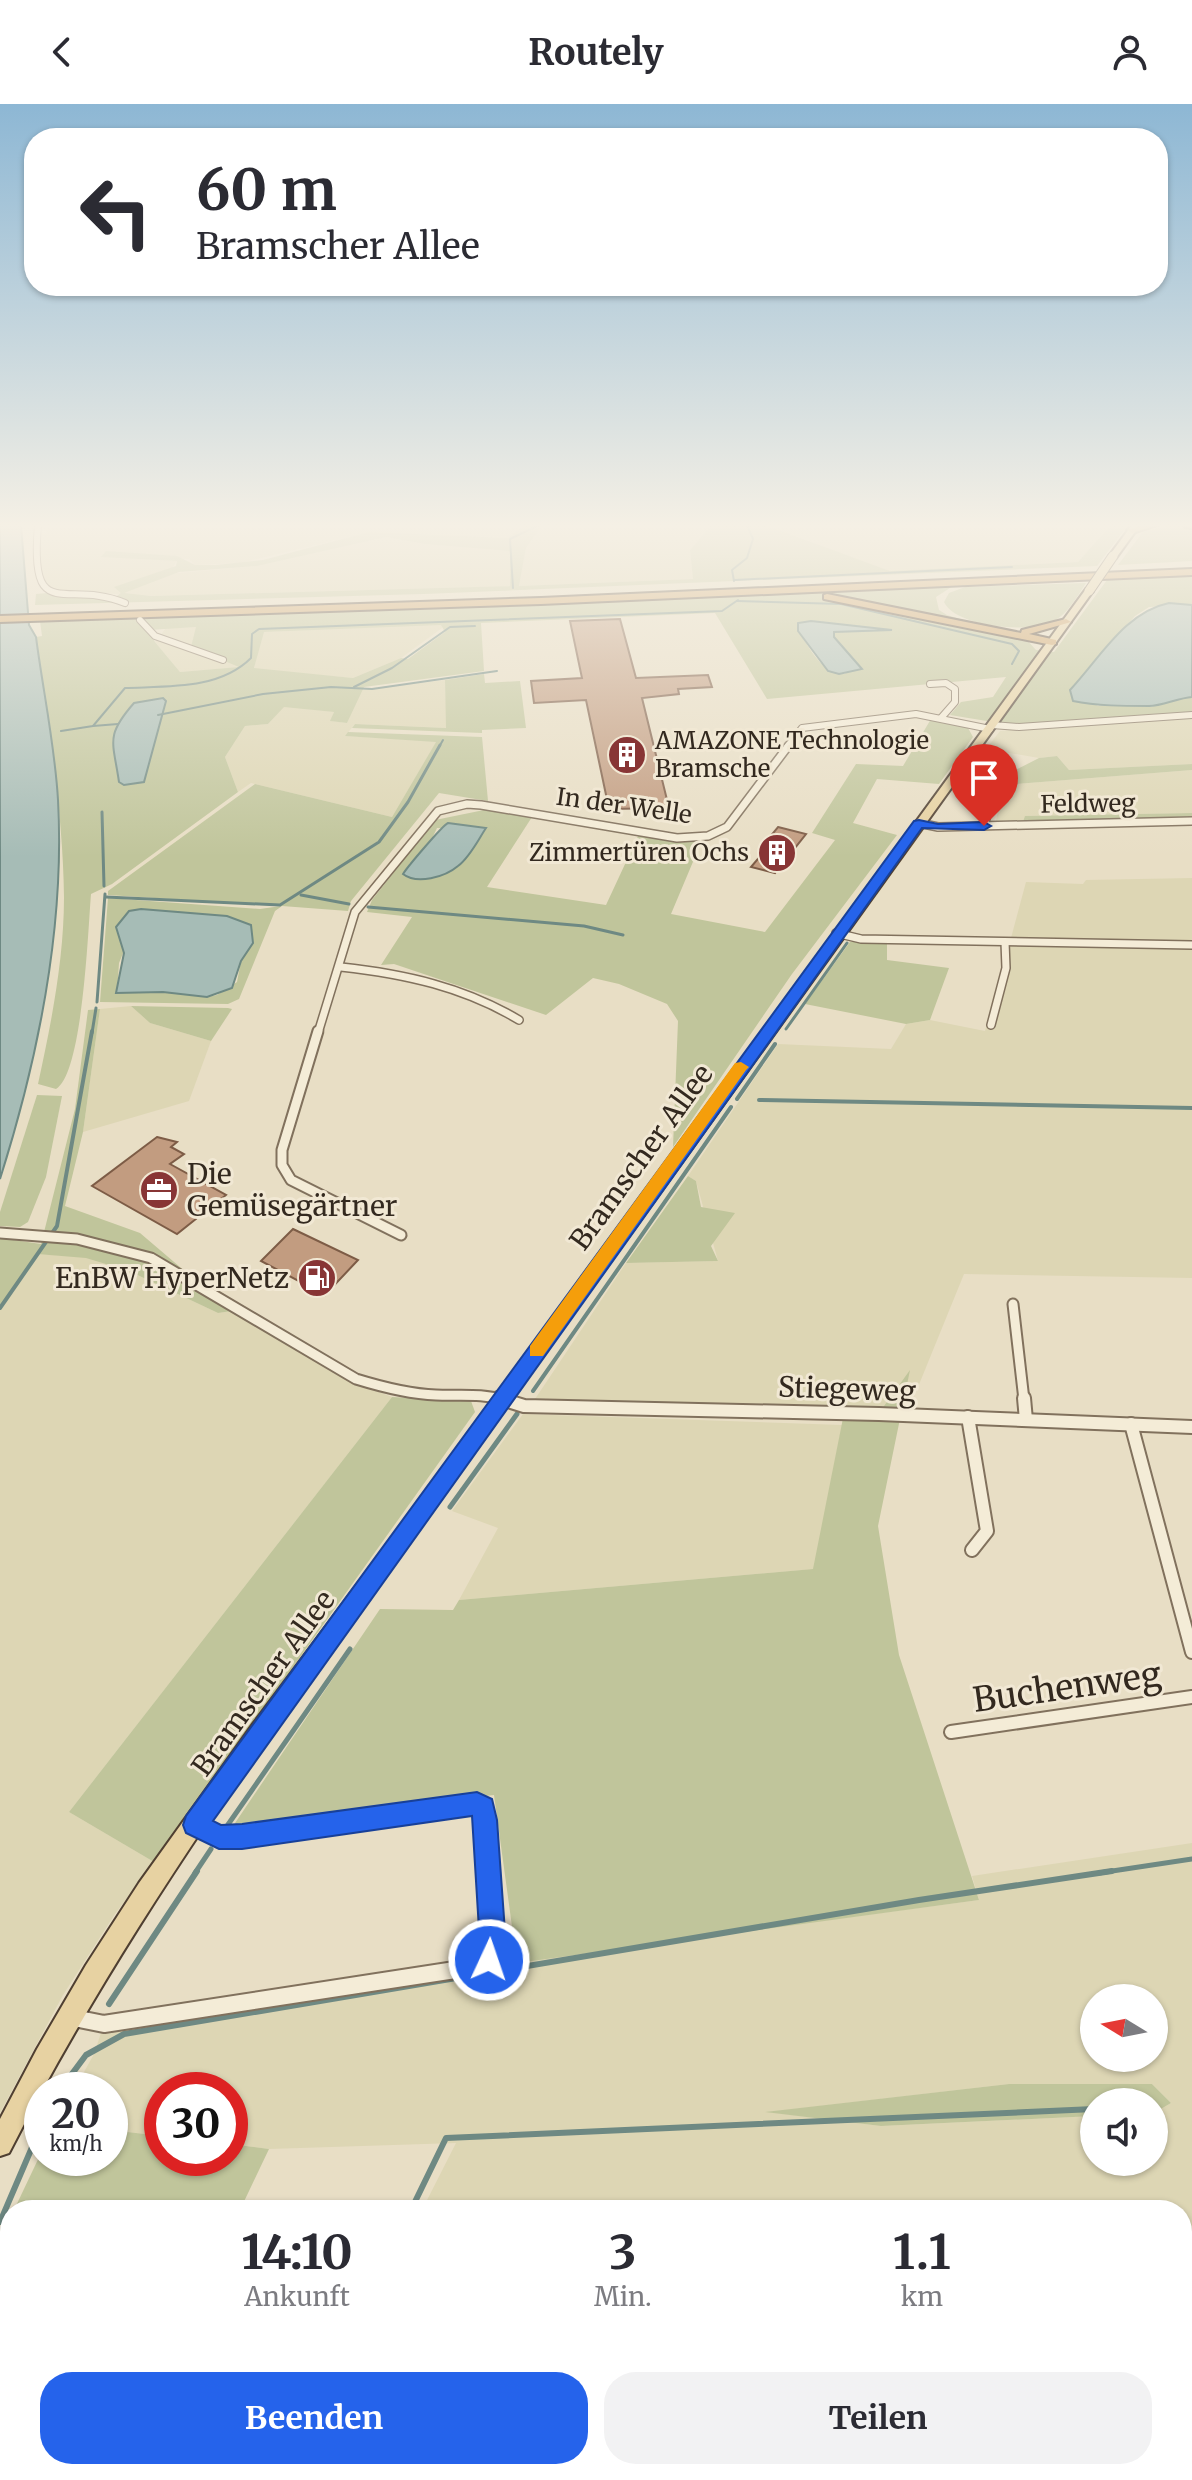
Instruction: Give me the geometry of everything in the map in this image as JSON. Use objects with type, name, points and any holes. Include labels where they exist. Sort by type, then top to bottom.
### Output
[{"type":"highway","points":[[1023,636],[1044,652]]},
{"type":"highway","points":[[1031,636],[1053,640]]},
{"type":"main road","name":"Bramscher Allee","points":[[0,2144],[67,2016],[195,1825],[836,933],[1056,636]]},
{"type":"street","points":[[155,636],[223,660]]},
{"type":"street","points":[[930,684],[946,683],[955,689],[955,702],[941,718]]},
{"type":"street","name":"In der Welle","points":[[401,1235],[291,1180],[282,1165],[282,1150],[341,967],[355,912],[438,811],[481,805],[677,838],[708,836],[727,827],[802,728],[916,714],[991,727],[1192,715]]},
{"type":"street","points":[[984,826],[993,792]]},
{"type":"street","name":"Feldweg","points":[[919,823],[938,827],[1192,821]]},
{"type":"street","points":[[836,933],[861,939],[1192,945]]},
{"type":"street","points":[[991,1025],[1006,968],[1005,942]]},
{"type":"street","points":[[341,967],[402,973],[495,1004],[519,1020]]},
{"type":"street","name":"Stiegeweg","points":[[1,1233],[60,1235],[151,1258],[356,1379],[393,1390],[502,1399],[524,1406],[968,1417],[1192,1427]]},
{"type":"street","points":[[1013,1304],[1026,1420]]},
{"type":"street","points":[[968,1417],[987,1531],[972,1550]]},
{"type":"street","name":"Buchenweg","points":[[1131,1424],[1192,1652]]},
{"type":"street","name":"Buchenweg","points":[[951,1732],[1192,1697]]},
{"type":"street","points":[[67,2016],[85,2023],[104,2024],[481,1966],[489,1960],[493,1946],[484,1807],[477,1804],[242,1837],[219,1837],[195,1825]]},
{"type":"shaded area","points":[[160,636],[194,636],[191,648],[242,667],[180,672],[155,642]]},
{"type":"shaded area","points":[[261,636],[431,636],[401,658],[353,678],[254,669]]},
{"type":"shaded area","points":[[445,680],[447,728],[355,724],[345,736],[437,741],[392,817],[251,783],[238,792],[225,757],[245,726],[268,724],[284,706],[334,712],[331,721],[347,723],[360,690]]},
{"type":"shaded area","points":[[1192,714],[1192,764],[1069,770],[1057,756],[1039,758],[986,749],[1000,731]]},
{"type":"shaded area","points":[[1192,770],[1192,813],[1026,816],[1022,825],[995,826],[1003,785]]},
{"type":"shaded area","points":[[1192,878],[1192,942],[1011,938],[1026,882],[1083,884],[1086,880]]},
{"type":"shaded area","points":[[1009,944],[1192,948],[1192,1278],[964,1274],[907,1414],[535,1399],[626,1263],[718,1261],[696,1181],[688,1176],[778,1044],[891,1049],[906,1024],[930,1020],[985,1031]]},
{"type":"shaded area","points":[[131,1006],[150,1023],[211,1041],[189,1101],[83,1132],[100,1009]]},
{"type":"shaded area","points":[[37,1254],[86,1257],[129,1271],[218,1313],[232,1311],[355,1383],[392,1397],[69,1812],[154,1862],[115,1914],[63,1995],[0,2113],[0,1308]]},
{"type":"shaded area","points":[[523,1414],[842,1425],[814,1569],[459,1600],[498,1528],[452,1511]]},
{"type":"shaded area","points":[[1192,1843],[1192,2200],[427,2200],[456,2143],[269,2149],[248,2146],[248,2072],[144,2072],[144,2134],[128,2132],[128,2072],[84,2072],[104,2024],[481,1966],[979,1900],[972,1876]]},
{"type":"green space","points":[[152,636],[180,672],[239,667],[191,647],[194,636],[263,636],[254,668],[353,678],[401,658],[408,659],[440,636],[482,636],[484,671],[364,687],[347,723],[330,721],[334,712],[284,707],[268,724],[245,726],[225,757],[238,792],[112,884],[91,894],[78,1029],[65,1077],[56,1089],[38,1084],[59,968],[64,897],[58,799],[36,637]]},
{"type":"green space","points":[[729,636],[802,636],[823,665],[845,674],[853,661],[834,636],[1016,636],[1026,639],[1036,650],[1054,652],[1066,636],[1118,636],[1070,691],[1098,706],[1127,703],[1152,707],[1171,698],[1192,697],[1192,714],[1011,725],[950,715],[961,702],[993,697],[1006,677],[767,699]]},
{"type":"green space","points":[[484,674],[485,683],[520,681],[526,728],[482,730],[482,733],[352,728],[355,724],[446,728],[445,680]]},
{"type":"green space","points":[[931,719],[968,728],[973,737],[939,784],[877,779],[853,823],[897,835],[792,974],[673,1147],[678,1021],[667,1004],[619,984],[593,978],[546,1015],[394,964],[381,965],[412,917],[367,912],[372,900],[435,820],[484,810],[532,817],[487,887],[606,905],[639,834],[703,838],[671,914],[765,932],[835,840],[812,833],[856,764],[903,766]],"holes":[[[437,828],[486,829],[458,867],[409,864],[428,847]]]},
{"type":"green space","points":[[348,732],[482,737],[488,801],[439,793],[351,901],[348,911],[282,906],[275,911],[239,999],[228,1004],[100,1002],[108,898],[260,909],[281,906],[108,895],[108,891],[255,784],[392,817],[436,742],[345,736]],"holes":[[[141,909],[227,916],[251,925],[252,943],[241,961],[237,982],[217,995],[207,997],[163,992],[117,993],[119,963]]]},
{"type":"green space","points":[[1057,756],[1069,770],[1192,764],[1192,770],[1003,785],[1006,775],[1039,758]]},
{"type":"green space","points":[[1192,813],[1192,821],[1022,825],[1025,816]]},
{"type":"green space","points":[[887,940],[887,960],[949,968],[930,1020],[906,1024],[805,1004],[850,942]]},
{"type":"green space","points":[[131,1006],[232,1009],[211,1041],[150,1023]]},
{"type":"green space","points":[[100,1009],[83,1132],[65,1206],[140,1233],[194,1279],[189,1287],[232,1311],[218,1313],[129,1271],[86,1258],[37,1254],[0,1308],[0,1238],[41,1244],[75,1109],[88,1010]]},
{"type":"green space","points":[[37,1095],[62,1096],[46,1177],[28,1222],[20,1227],[0,1226],[0,1212]]},
{"type":"green space","points":[[688,1176],[696,1181],[701,1207],[735,1213],[711,1246],[718,1261],[626,1263]]},
{"type":"green space","points":[[910,1370],[878,1526],[899,1655],[979,1900],[517,1963],[494,1795],[233,1826],[380,1609],[453,1610],[459,1600],[813,1569],[844,1413],[879,1413]]},
{"type":"green space","points":[[392,1397],[471,1401],[475,1412],[154,1862],[69,1812]]},
{"type":"green space","points":[[1009,2084],[1152,2084],[1156,2088],[1080,2088],[1080,2117],[881,2126],[765,2112]]},
{"type":"green space","points":[[128,2132],[144,2134],[144,2176],[248,2176],[248,2146],[269,2149],[245,2200],[19,2200],[30,2176],[128,2176]]},
{"type":"water","points":[[0,636],[35,636],[58,800],[57,896],[53,944],[37,1040],[0,1179]]},
{"type":"water","points":[[802,636],[834,636],[862,669],[839,674],[828,671]]},
{"type":"water","points":[[1192,636],[1192,697],[1149,706],[1073,701],[1070,690],[1114,638]]},
{"type":"water","points":[[163,698],[166,701],[144,782],[124,785],[119,782],[113,748],[115,732],[134,703]]},
{"type":"water","points":[[448,823],[486,828],[466,858],[452,870],[423,879],[403,874],[426,846]]},
{"type":"water","points":[[141,909],[227,916],[251,925],[253,943],[241,961],[232,988],[207,997],[163,992],[116,993],[124,953],[116,927],[129,911]]},
{"type":"building","name":"AMAZONE Technologie Bramsche","points":[[573,636],[625,636],[636,678],[708,675],[712,687],[678,689],[679,694],[642,698],[669,808],[609,809],[586,700],[534,703],[531,681],[582,678]]},
{"type":"building","name":"Zimmertüren Ochs","points":[[778,827],[806,834],[775,873],[751,867],[774,840],[769,838]]},
{"type":"building","name":"Die Gemüsegärtner","points":[[157,1137],[177,1142],[171,1147],[184,1154],[170,1164],[226,1195],[177,1234],[92,1186]]},
{"type":"building","name":"EnBW HyperNetz","points":[[293,1229],[358,1260],[325,1295],[261,1261]]},
{"type":"waterway","points":[[93,726],[125,688],[192,684],[224,676],[251,658],[252,636]]},
{"type":"waterway","points":[[354,687],[392,668],[437,636]]},
{"type":"waterway","points":[[977,636],[1012,644],[1019,651],[1012,664]]},
{"type":"waterway","points":[[158,715],[263,694],[331,687],[372,689],[497,671]]},
{"type":"waterway","points":[[93,726],[118,724]]},
{"type":"waterway","points":[[61,731],[93,726]]},
{"type":"waterway","points":[[439,747],[443,740]]},
{"type":"waterway","points":[[106,897],[280,905],[379,842],[408,802],[440,745]]},
{"type":"waterway","points":[[102,812],[104,886]]},
{"type":"waterway","points":[[97,1002],[105,894]]},
{"type":"waterway","points":[[301,895],[349,904]]},
{"type":"waterway","points":[[368,907],[584,926],[623,935]]},
{"type":"waterway","points":[[786,1029],[847,943]]},
{"type":"waterway","points":[[92,1033],[96,1008]]},
{"type":"waterway","points":[[0,1308],[57,1226],[92,1031]]},
{"type":"waterway","points":[[737,1099],[775,1044]]},
{"type":"waterway","points":[[759,1100],[1192,1108]]},
{"type":"waterway","points":[[533,1391],[731,1107]]},
{"type":"waterway","points":[[450,1507],[517,1414]]},
{"type":"waterway","points":[[227,1826],[350,1649]]},
{"type":"waterway","points":[[195,1873],[211,1849]]},
{"type":"waterway","points":[[1099,1873],[1192,1859]]},
{"type":"waterway","points":[[109,2004],[197,1871]]},
{"type":"waterway","points":[[73,2072],[86,2055],[124,2034],[919,1900],[1112,1871]]},
{"type":"waterway","points":[[416,2200],[446,2138],[1080,2110]]},
{"type":"waterway","points":[[9,2200],[24,2166]]},
{"type":"slow traffic","points":[[537,1351],[741,1067]]},
{"type":"place","name":"AMAZONE Technologie Bramsche","points":[[627,755]]},
{"type":"place","name":"Zimmertüren Ochs","points":[[777,853]]},
{"type":"place","name":"Die Gemüsegärtner","points":[[159,1190]]},
{"type":"place","name":"EnBW HyperNetz","points":[[317,1278]]},
{"type":"route","points":[[489,1960],[493,1946],[484,1807],[470,1802],[242,1837],[219,1837],[195,1825],[919,823],[938,827],[984,826]]}]
